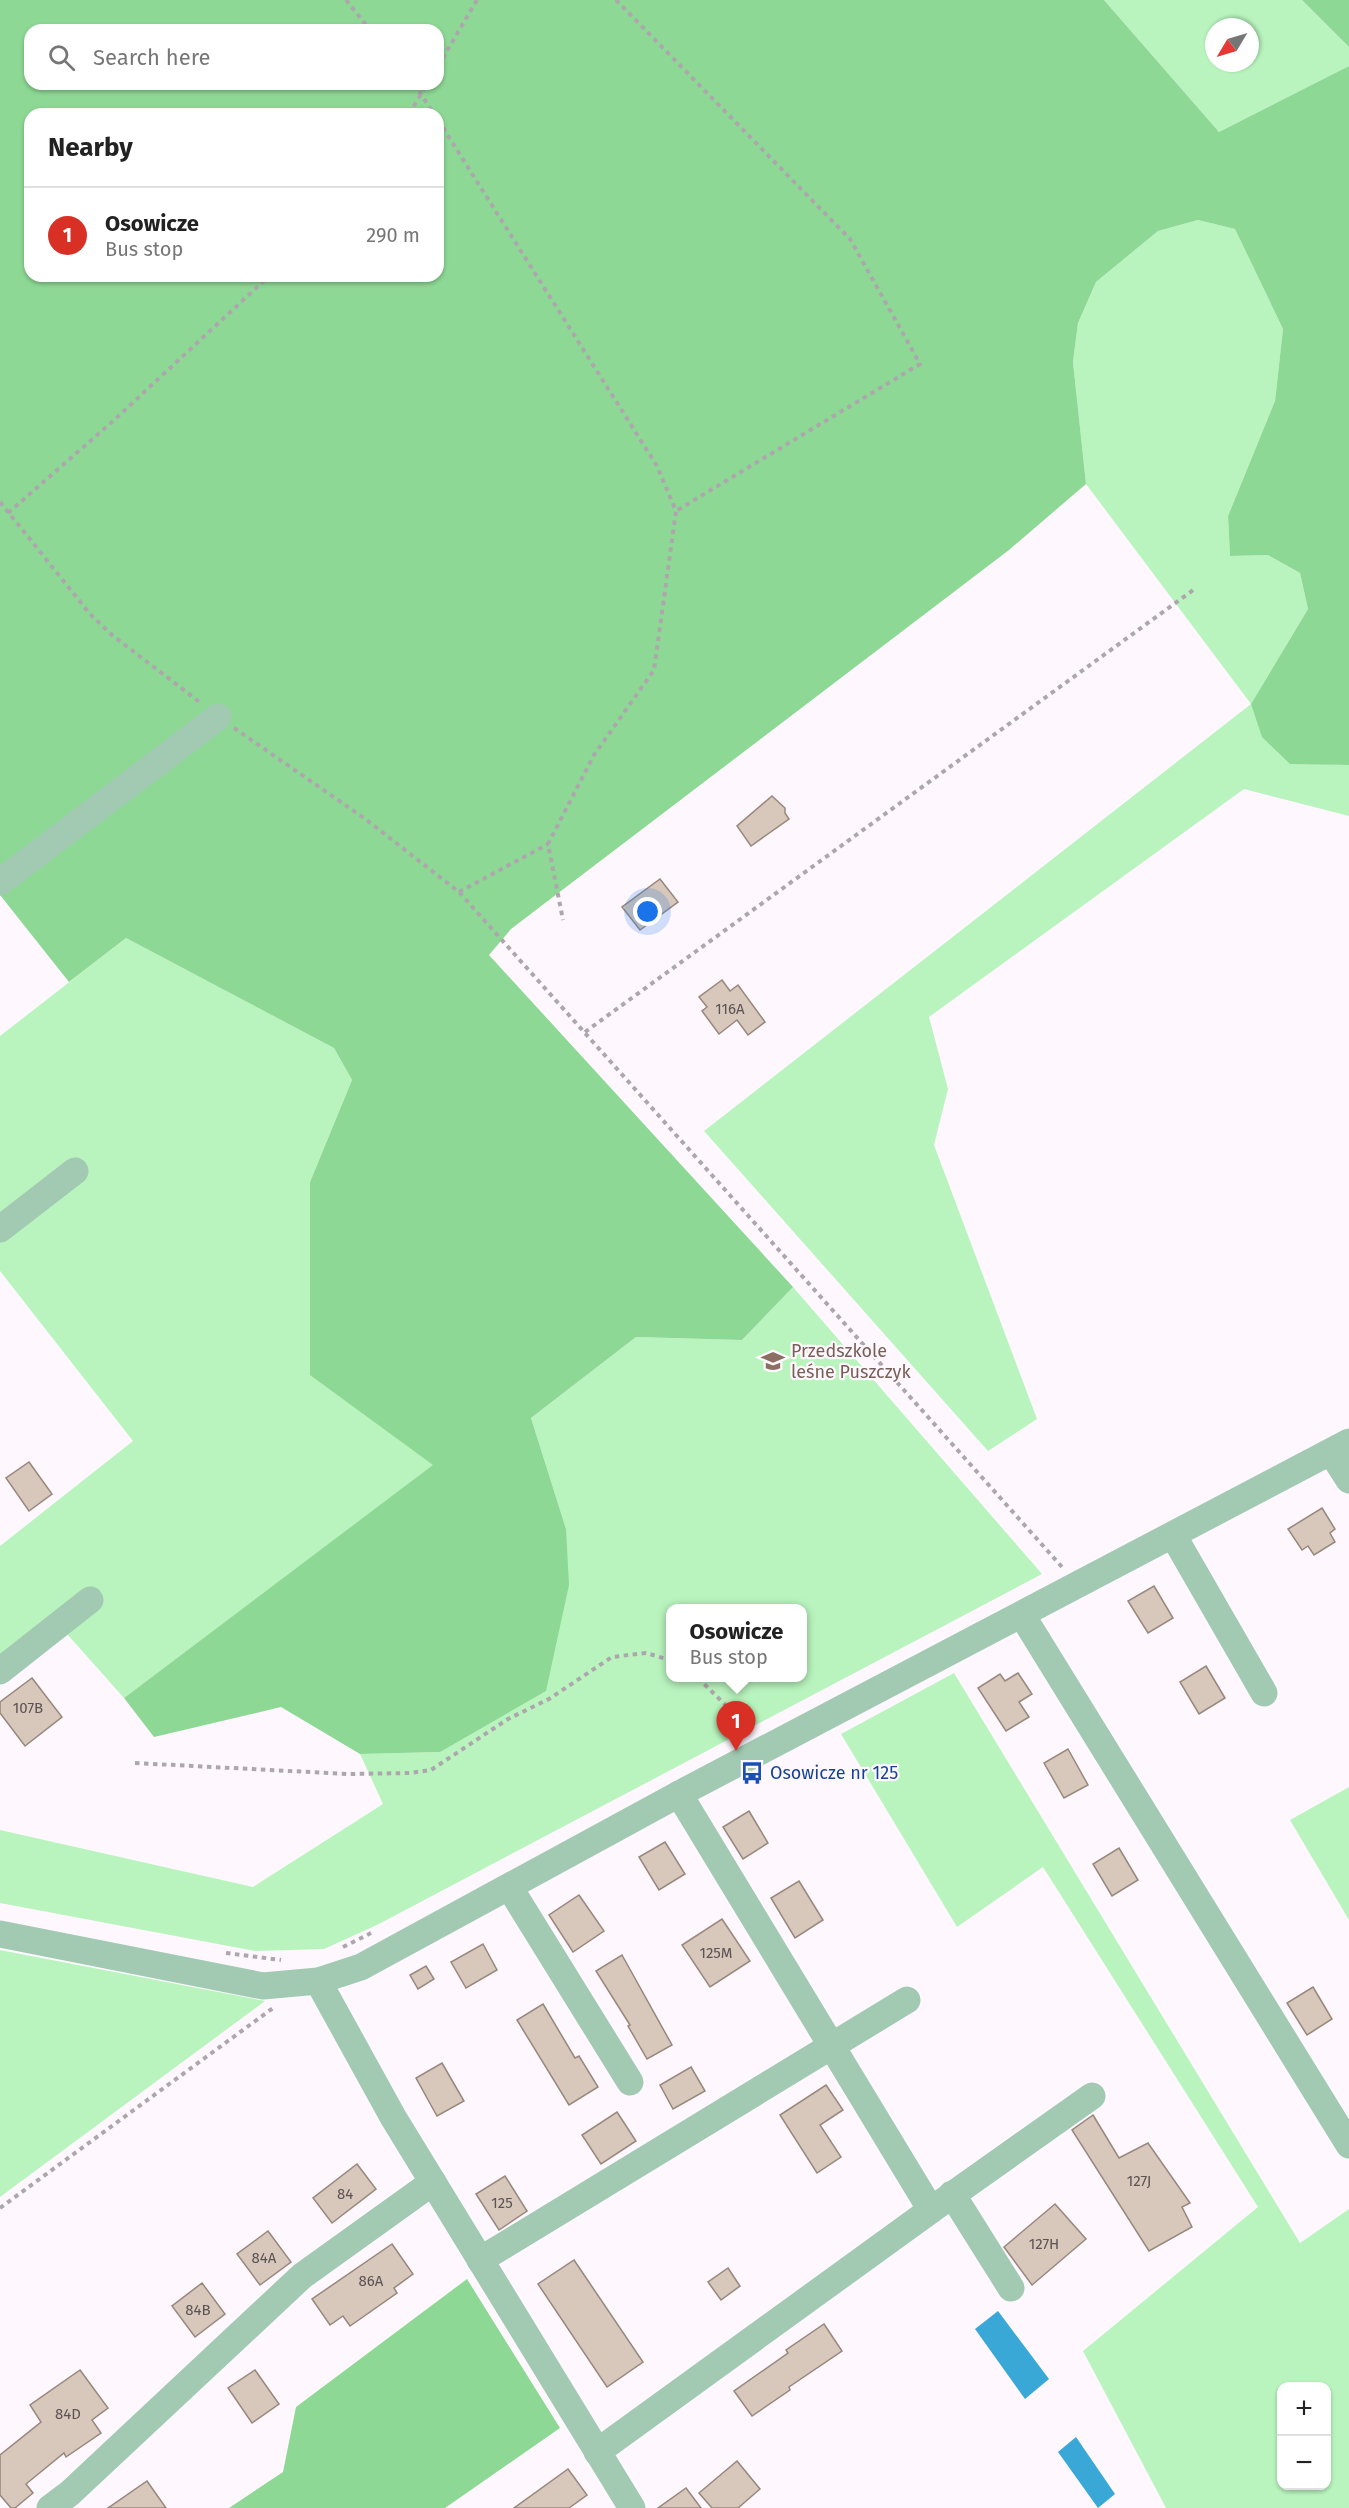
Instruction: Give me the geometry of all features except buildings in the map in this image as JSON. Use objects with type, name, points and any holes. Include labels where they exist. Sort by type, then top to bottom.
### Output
[{"type":"street","points":[[0,882],[218,717]]},
{"type":"street","points":[[0,1229],[75,1171]]},
{"type":"street","points":[[0,1934],[263,1986],[298,1975],[361,1967],[510,1888],[679,1794],[1340,1447],[1349,1480]]},
{"type":"street","points":[[1173,1535],[1264,1693]]},
{"type":"street","points":[[0,1671],[90,1600]]},
{"type":"street","points":[[1022,1615],[1349,2145]]},
{"type":"street","points":[[679,1794],[831,2045],[942,2202],[1011,2288]]},
{"type":"street","points":[[510,1888],[630,2082]]},
{"type":"street","points":[[298,1975],[393,2117],[597,2452],[628,2507]]},
{"type":"street","points":[[480,2260],[907,2000]]},
{"type":"street","points":[[597,2452],[1092,2096]]},
{"type":"street","points":[[50,2508],[70,2493],[302,2276],[433,2182]]},
{"type":"path","points":[[346,0],[365,24]]},
{"type":"path","points":[[444,56],[477,0]]},
{"type":"path","points":[[616,0],[850,239],[920,364],[676,511]]},
{"type":"path","points":[[418,90],[430,108]]},
{"type":"path","points":[[413,108],[423,90]]},
{"type":"path","points":[[444,129],[657,466],[676,511],[654,670],[594,755],[548,844],[459,892]]},
{"type":"path","points":[[8,513],[112,422],[263,282]]},
{"type":"path","points":[[0,502],[90,614],[112,634],[218,717],[363,818],[459,892],[1063,1568]]},
{"type":"path","points":[[585,1032],[1196,588]]},
{"type":"path","points":[[548,844],[563,920]]},
{"type":"path","points":[[1053,1573],[1073,1563]]},
{"type":"path","points":[[135,1763],[348,1774],[410,1773],[431,1770],[508,1719],[549,1699],[612,1657],[646,1653],[666,1659]]},
{"type":"path","points":[[703,1682],[753,1731],[743,1737]]},
{"type":"path","points":[[337,1950],[373,1932]]},
{"type":"path","points":[[0,2208],[273,2008],[298,1975],[217,1952]]},
{"type":"green space","points":[[0,0],[1104,0],[1219,132],[1349,66],[1349,765],[1290,764],[1262,737],[1251,704],[1308,609],[1300,573],[1268,555],[1230,556],[1228,516],[1275,401],[1283,329],[1235,229],[1198,220],[1158,231],[1096,282],[1078,323],[1073,362],[1086,484],[1009,550],[511,929],[489,955],[793,1287],[742,1340],[636,1337],[531,1418],[566,1529],[569,1585],[546,1691],[440,1752],[360,1754],[281,1707],[154,1737],[124,1698],[433,1465],[310,1375],[310,1182],[352,1080],[334,1048],[126,938],[69,982],[0,895]]},
{"type":"green space","points":[[1104,0],[1302,0],[1349,47],[1349,66],[1219,132]]},
{"type":"green space","points":[[1302,0],[1349,0],[1349,47]]},
{"type":"green space","points":[[1198,220],[1235,229],[1283,329],[1275,401],[1228,516],[1230,556],[1268,555],[1300,573],[1308,609],[1251,704],[1086,484],[1073,362],[1078,323],[1096,282],[1158,231]]},
{"type":"green space","points":[[1251,704],[1290,763],[1349,765],[1349,816],[1244,789],[929,1017],[948,1089],[934,1145],[1037,1419],[988,1451],[704,1131]]},
{"type":"green space","points":[[126,938],[334,1048],[352,1080],[310,1182],[310,1374],[434,1465],[124,1698],[59,1625],[0,1671],[0,1546],[133,1441],[0,1271],[0,1036]]},
{"type":"green space","points":[[793,1287],[1042,1574],[377,1925],[324,1949],[255,1951],[0,1903],[0,1830],[253,1887],[383,1804],[360,1754],[440,1752],[566,1529],[531,1418],[636,1337],[742,1340]]},
{"type":"green space","points":[[954,1673],[1300,2243],[1349,2209],[1349,2508],[1166,2508],[1083,2351],[1258,2207],[1043,1867],[957,1927],[841,1734]]},
{"type":"green space","points":[[1349,1787],[1349,1920],[1290,1820]]},
{"type":"green space","points":[[0,1950],[265,2001],[0,2197]]},
{"type":"green space","points":[[467,2279],[560,2428],[445,2508],[229,2508],[283,2472],[296,2407]]},
{"type":"water","points":[[998,2311],[1049,2379],[1025,2399],[975,2329]]},
{"type":"water","points":[[1076,2437],[1115,2494],[1098,2508],[1058,2452]]},
{"type":"place","name":"Przedszkole leśne Puszczyk","points":[[773,1361]]},
{"type":"place","name":"Osowicze","points":[[736,1751]]},
{"type":"place","name":"Osowicze nr 125","points":[[752,1773]]}]
